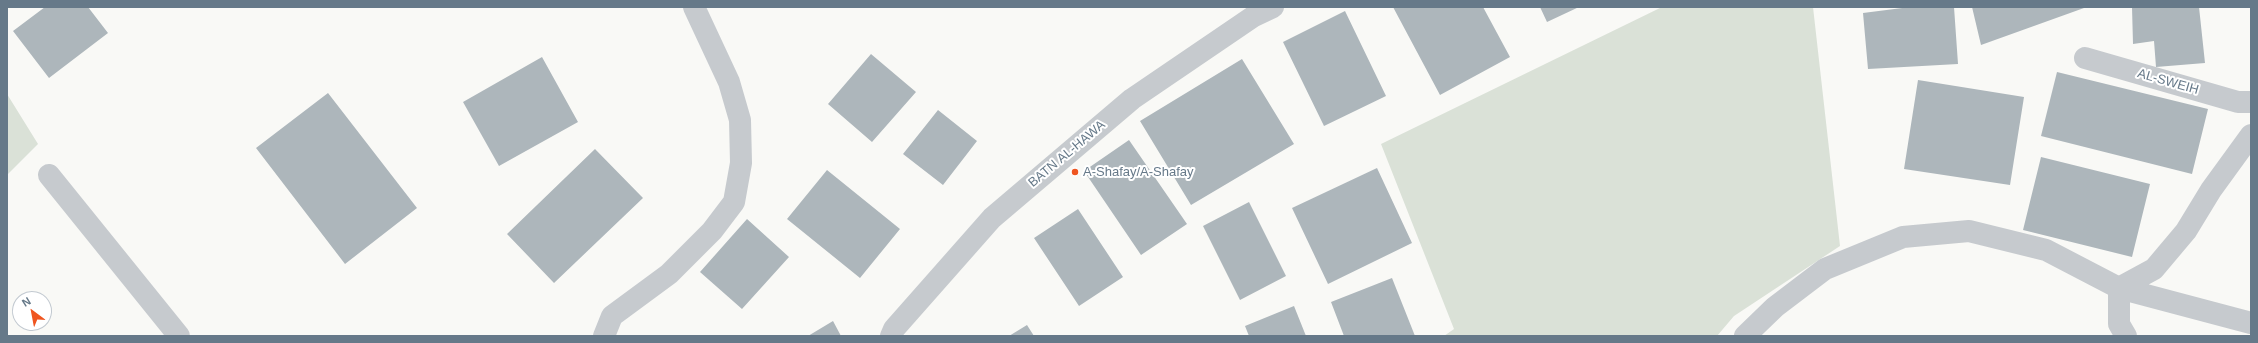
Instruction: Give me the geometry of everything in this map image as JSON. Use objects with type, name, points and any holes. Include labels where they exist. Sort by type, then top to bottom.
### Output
[{"type":"street","points":[[604,336],[612,316],[669,274],[712,232],[734,202],[741,163],[740,120],[729,82],[694,7]]},
{"type":"street","name":"BATN AL-HAWA","points":[[891,336],[894,329],[992,218],[1132,99],[1242,16],[1273,7]]},
{"type":"street","name":"AL-SWEIH","points":[[2085,58],[2238,102],[2251,102]]},
{"type":"street","points":[[2119,288],[2154,269],[2168,253],[2186,231],[2211,190],[2251,135]]},
{"type":"street","points":[[49,175],[179,336]]},
{"type":"street","points":[[1745,336],[1775,307],[1825,269],[1903,237],[1969,231],[2046,250],[2119,288],[2251,323]]},
{"type":"street","points":[[2119,288],[2119,324],[2126,336]]},
{"type":"shaded area","points":[[1662,7],[1813,7],[1840,246],[1734,316],[1717,336],[1444,336],[1454,329],[1381,144]]},
{"type":"shaded area","points":[[7,94],[38,144],[7,175]]},
{"type":"building","points":[[45,7],[88,7],[108,33],[49,78],[13,31]]},
{"type":"building","points":[[1393,7],[1483,7],[1510,57],[1440,95]]},
{"type":"building","points":[[1540,7],[1579,7],[1547,22]]},
{"type":"building","points":[[1910,7],[1954,7],[1958,64],[1868,69],[1863,13]]},
{"type":"building","points":[[1972,7],[2083,7],[2084,8],[1981,45]]},
{"type":"building","points":[[2132,7],[2199,7],[2205,63],[2156,67],[2154,41],[2133,44]]},
{"type":"building","points":[[1345,11],[1386,96],[1324,126],[1283,42]]},
{"type":"building","points":[[871,54],[916,92],[872,142],[828,104]]},
{"type":"building","points":[[542,57],[578,122],[499,166],[463,102]]},
{"type":"building","points":[[1242,59],[1294,144],[1191,205],[1140,121]]},
{"type":"building","points":[[2057,72],[2208,109],[2192,174],[2041,136]]},
{"type":"building","points":[[1918,80],[2024,97],[2010,185],[1904,169]]},
{"type":"building","points":[[328,93],[417,208],[345,264],[256,148]]},
{"type":"building","points":[[938,110],[977,141],[943,185],[903,154]]},
{"type":"building","points":[[1129,140],[1187,224],[1141,255],[1084,171]]},
{"type":"building","points":[[595,149],[643,198],[554,283],[507,234]]},
{"type":"building","points":[[2041,157],[2150,184],[2132,257],[2023,230]]},
{"type":"building","points":[[1377,168],[1412,243],[1328,284],[1292,208]]},
{"type":"building","points":[[827,170],[900,229],[860,278],[787,219]]},
{"type":"building","points":[[1249,202],[1286,276],[1240,300],[1203,226]]},
{"type":"building","points":[[1078,209],[1123,277],[1079,306],[1034,238]]},
{"type":"building","points":[[747,219],[789,257],[742,309],[700,272]]},
{"type":"building","points":[[1392,278],[1415,336],[1344,336],[1331,302]]},
{"type":"building","points":[[1294,306],[1306,336],[1249,336],[1245,326]]},
{"type":"building","points":[[833,321],[841,336],[808,336]]},
{"type":"building","points":[[1027,325],[1034,336],[1009,336]]},
{"type":"place","name":"A-Shafay/A-Shafay","points":[[1075,172]]}]
